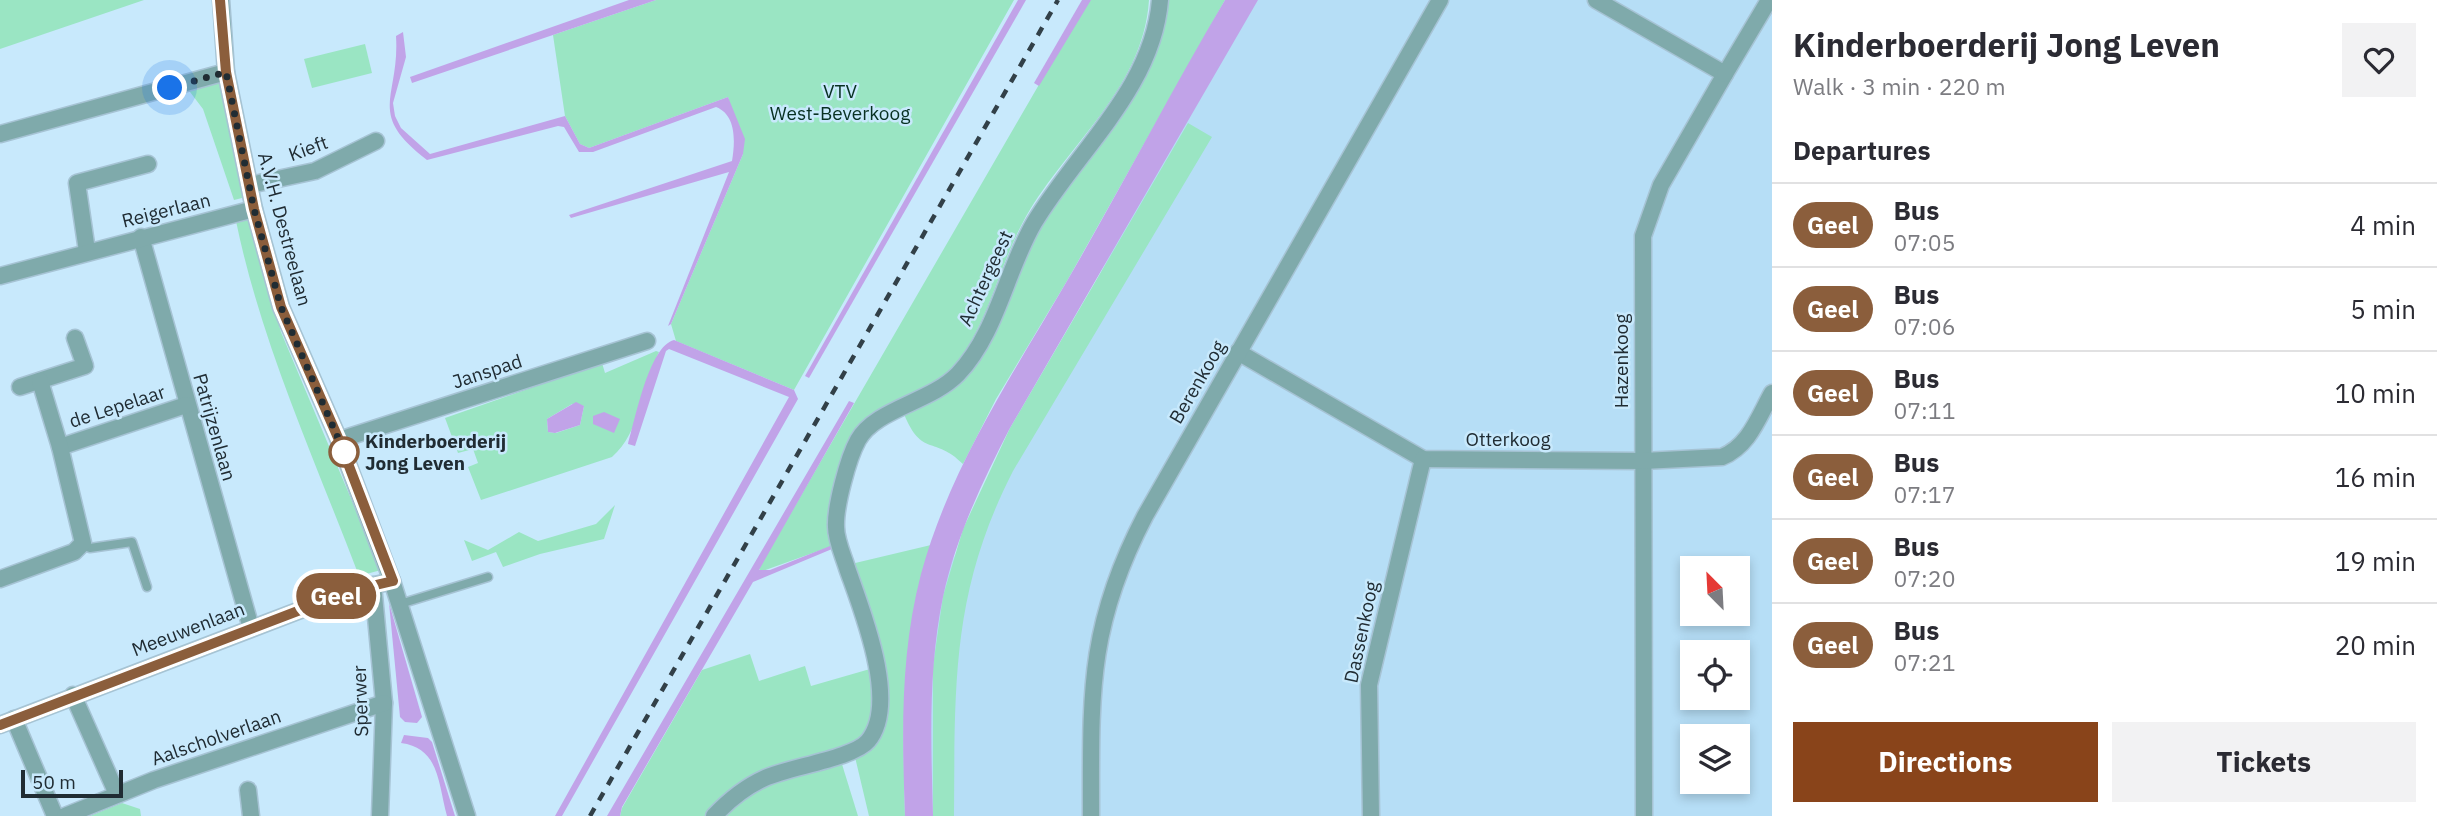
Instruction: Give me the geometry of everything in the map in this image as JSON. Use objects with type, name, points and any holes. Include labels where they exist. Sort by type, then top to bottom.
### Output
[{"type":"street","name":"A.V.H. Destreelaan","points":[[220,0],[226,72],[254,209],[281,307],[339,440],[393,581],[467,816]]},
{"type":"street","name":"Achtergeest","points":[[715,816],[736,794],[764,778],[856,750],[873,733],[880,698],[876,660],[836,527],[853,450],[869,426],[924,399],[960,372],[990,324],[1034,223],[1126,93],[1151,44],[1160,0]]},
{"type":"street","name":"Berenkoog","points":[[1091,816],[1091,687],[1095,655],[1110,592],[1144,516],[1440,0]]},
{"type":"street","points":[[1596,0],[1725,74]]},
{"type":"street","name":"Hazenkoog","points":[[1644,816],[1643,236],[1661,185],[1769,0]]},
{"type":"street","points":[[0,134],[226,72]]},
{"type":"street","name":"Kieft","points":[[250,186],[315,171],[376,141]]},
{"type":"street","points":[[87,251],[77,183],[148,163]]},
{"type":"street","name":"Reigerlaan","points":[[0,276],[254,209]]},
{"type":"street","name":"Patrijzenlaan","points":[[141,237],[186,405],[251,628]]},
{"type":"street","points":[[20,387],[85,366],[75,338]]},
{"type":"street","name":"Janspad","points":[[339,440],[647,341]]},
{"type":"street","name":"Otterkoog","points":[[1238,352],[1423,459],[1643,461],[1722,457],[1733,453],[1746,440],[1772,393]]},
{"type":"street","name":"de Lepelaar","points":[[40,381],[60,447],[81,545]]},
{"type":"street","name":"de Lepelaar","points":[[60,447],[186,405]]},
{"type":"street","name":"Dassenkoog","points":[[1371,816],[1369,685],[1423,459]]},
{"type":"street","points":[[1,574],[75,552],[81,545]]},
{"type":"street","name":"Meeuwenlaan","points":[[7,722],[251,628],[373,585],[393,581]]},
{"type":"street","name":"Sperwer","points":[[373,585],[384,703],[380,816]]},
{"type":"street","points":[[73,695],[117,794]]},
{"type":"street","name":"Aalscholverlaan","points":[[65,816],[117,794],[384,703]]},
{"type":"street","points":[[7,722],[55,816]]},
{"type":"street","points":[[248,790],[251,816]]},
{"type":"lane","points":[[81,545],[90,548],[132,542],[147,587]]},
{"type":"lane","points":[[400,604],[488,577]]},
{"type":"shaded area","points":[[629,0],[656,0],[412,83],[410,77]]},
{"type":"shaded area","points":[[1018,0],[1026,0],[809,378],[805,376]]},
{"type":"shaded area","points":[[1082,0],[1091,0],[1039,86],[1034,83]]},
{"type":"shaded area","points":[[1225,0],[1258,0],[1010,428],[963,531],[948,575],[935,651],[932,706],[933,816],[905,816],[903,725],[909,634],[921,574],[948,496],[1004,387],[1087,246]]},
{"type":"shaded area","points":[[1241,0],[1772,0],[1772,816],[920,816],[928,608]]},
{"type":"shaded area","points":[[403,32],[406,57],[393,103],[395,116],[401,128],[430,154],[565,116],[580,144],[589,148],[728,97],[745,139],[743,154],[671,324],[668,326],[729,172],[571,218],[569,215],[732,161],[733,130],[728,116],[716,107],[593,152],[579,152],[564,127],[558,126],[427,160],[408,144],[397,130],[391,116],[396,36]]},
{"type":"shaded area","points":[[674,340],[794,390],[798,399],[562,816],[555,816],[789,397],[669,349],[666,351],[635,446],[628,444],[650,369],[665,345]]},
{"type":"shaded area","points":[[849,401],[854,403],[759,570],[770,570],[830,546],[832,549],[753,582],[622,807],[620,816],[607,816]]},
{"type":"shaded area","points":[[576,402],[584,406],[580,425],[555,433],[548,432],[547,419]]},
{"type":"shaded area","points":[[604,412],[620,419],[614,433],[593,424],[593,416]]},
{"type":"shaded area","points":[[389,603],[422,717],[417,723],[405,722],[400,717]]},
{"type":"shaded area","points":[[404,735],[428,738],[432,742],[455,816],[447,816],[439,780],[430,760],[414,746],[401,743]]},
{"type":"green space","points":[[0,0],[144,0],[0,49]]},
{"type":"green space","name":"VTV West-Beverkoog","points":[[656,0],[1014,0],[794,390],[676,341],[671,324],[743,154],[728,97],[589,148],[580,144],[565,116],[553,35]]},
{"type":"green space","points":[[1088,0],[1149,0],[1143,33],[1132,63],[1117,91],[1039,196],[1022,224],[981,322],[960,358],[946,375],[930,388],[864,424],[835,545],[760,572],[759,568]]},
{"type":"green space","points":[[1167,0],[1225,0],[1067,281],[996,399],[963,464],[944,450],[923,442],[904,414],[937,397],[962,376],[981,351],[996,324],[1034,235],[1051,206],[1115,127],[1142,82],[1154,51]]},
{"type":"green space","points":[[365,44],[372,73],[312,88],[304,59]]},
{"type":"green space","points":[[220,80],[246,197],[234,200],[203,109],[187,88]]},
{"type":"green space","points":[[1188,123],[1212,137],[1013,471],[993,515],[967,599],[961,640],[955,724],[954,816],[933,816],[933,666],[943,596],[963,529],[1010,428]]},
{"type":"green space","points":[[248,218],[281,332],[381,570],[359,576],[290,401],[260,312],[236,221]]},
{"type":"green space","points":[[659,352],[635,422],[622,447],[612,457],[481,500],[468,467],[478,463],[473,449],[458,453],[445,418],[602,363],[605,373]],"holes":[[[572,404],[584,406],[580,425],[556,433],[548,432],[547,419]]]},
{"type":"green space","points":[[615,505],[604,539],[540,554],[503,567],[496,552],[472,561],[464,540],[488,550],[519,532],[538,541],[596,524]]},
{"type":"green space","points":[[931,545],[921,578],[909,645],[904,713],[905,816],[869,816],[855,757],[880,727],[851,564]]},
{"type":"green space","points":[[750,654],[759,681],[805,666],[811,686],[870,669],[876,703],[862,743],[786,766],[709,816],[620,816],[622,808],[702,670]]},
{"type":"green space","points":[[841,761],[858,816],[719,816],[759,784]]},
{"type":"green space","points":[[122,803],[140,809],[141,816],[90,816]]},
{"type":"railway","points":[[590,816],[1058,0]]},
{"type":"bus line","name":"Geel","points":[[0,725],[350,591],[393,581],[339,440],[281,307],[254,209],[226,72],[220,0]]},
{"type":"place","name":"Kinderboerderij Jong Leven","points":[[344,452]]},
{"type":"route","points":[[170,88],[226,72],[254,209],[281,307],[344,452]]}]
